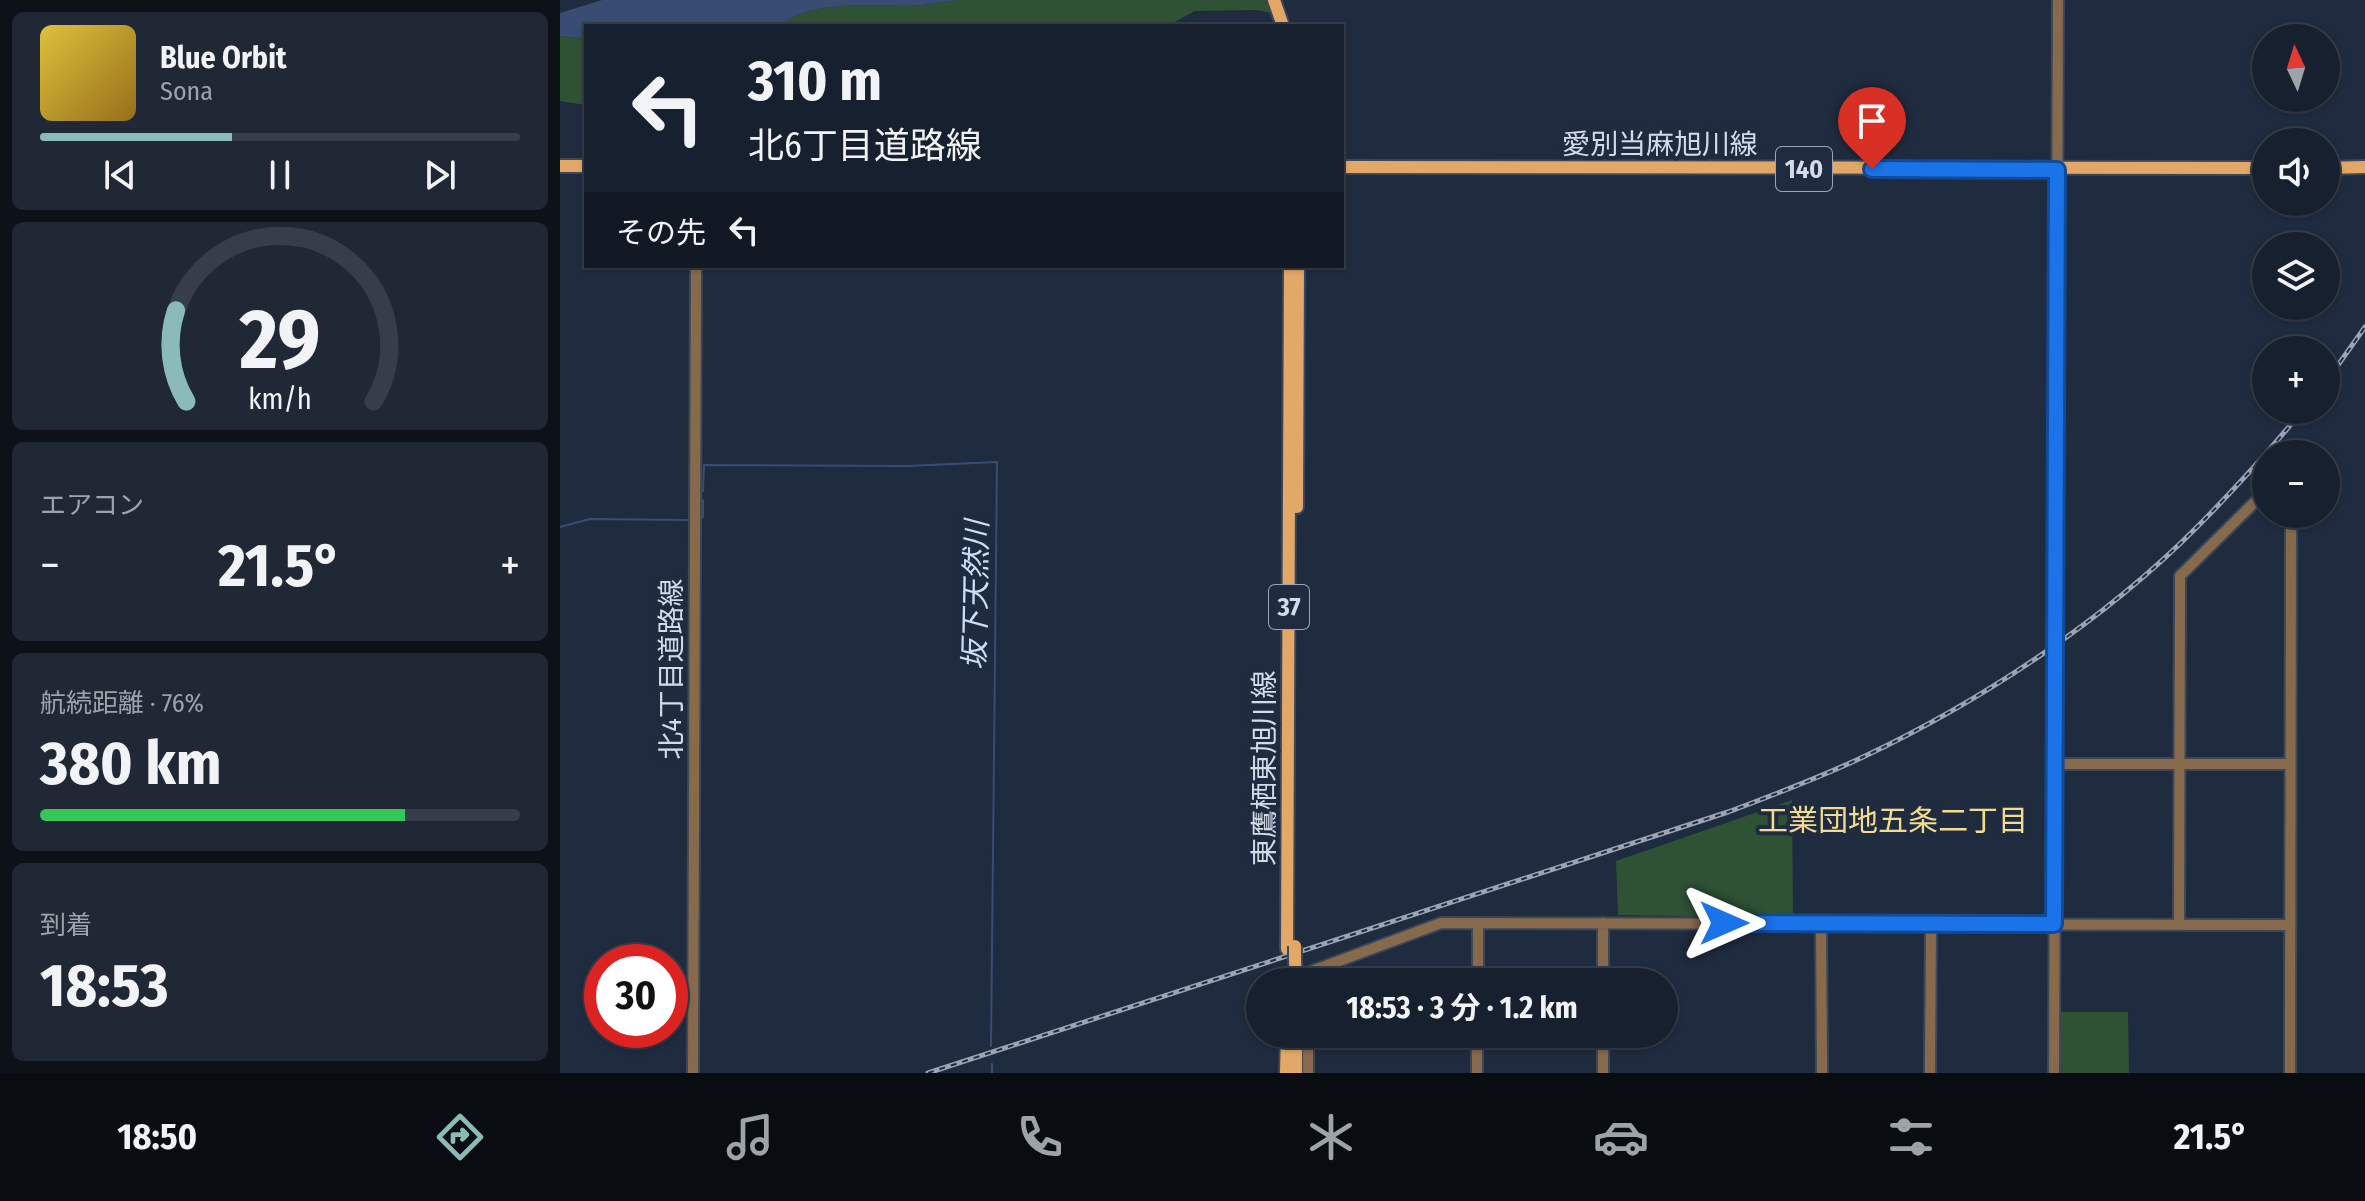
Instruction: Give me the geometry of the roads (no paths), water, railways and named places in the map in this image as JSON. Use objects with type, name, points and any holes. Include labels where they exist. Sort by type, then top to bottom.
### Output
[{"type":"main road","points":[[1274,0],[1282,24]]},
{"type":"main road","points":[[1283,0],[1290,24]]},
{"type":"main road","points":[[560,166],[584,166]]},
{"type":"main road","name":"愛別当麻旭川線","points":[[1344,167],[2252,168]]},
{"type":"main road","points":[[2340,168],[2365,167]]},
{"type":"main road","name":"東鷹栖東旭川線","points":[[1290,268],[1291,954],[1294,968]]},
{"type":"main road","name":"東鷹栖東旭川線","points":[[1289,968],[1298,268]]},
{"type":"main road","points":[[1286,1073],[1287,1048]]},
{"type":"main road","points":[[1296,1048],[1296,1073]]},
{"type":"street","points":[[2054,1073],[2058,0]]},
{"type":"street","name":"北4丁目道路線","points":[[693,1073],[696,268]]},
{"type":"street","points":[[2179,924],[2180,576],[2252,505]]},
{"type":"street","points":[[2290,1073],[2291,528]]},
{"type":"street","points":[[2055,764],[2289,764]]},
{"type":"street","points":[[1320,968],[1441,923],[2290,925]]},
{"type":"street","points":[[1478,923],[1478,968]]},
{"type":"street","points":[[1603,923],[1603,968]]},
{"type":"street","points":[[1821,924],[1822,1073]]},
{"type":"street","points":[[1930,1073],[1931,924]]},
{"type":"street","points":[[1308,1048],[1308,1073]]},
{"type":"street","points":[[1477,1048],[1477,1073]]},
{"type":"street","points":[[1603,1048],[1603,1073]]},
{"type":"water","points":[[602,0],[960,0],[910,6],[821,8],[783,24],[584,24],[584,39],[560,36],[560,13]]},
{"type":"waterway","name":"坂下天然川","points":[[703,491],[704,465],[907,466],[997,462],[991,1046]]},
{"type":"waterway","name":"坂下天然川","points":[[700,520],[703,517],[703,500]]},
{"type":"waterway","name":"坂下天然川","points":[[560,527],[590,519],[687,520]]},
{"type":"waterway","name":"坂下天然川","points":[[992,1064],[992,1073]]},
{"type":"railway","points":[[2340,362],[2365,327]]},
{"type":"railway","points":[[928,1073],[1728,812],[1863,757],[1952,711],[2082,626],[2161,561],[2211,513],[2291,424]]},
{"type":"district","name":"工業団地五条二丁目","points":[[1893,821]]}]
